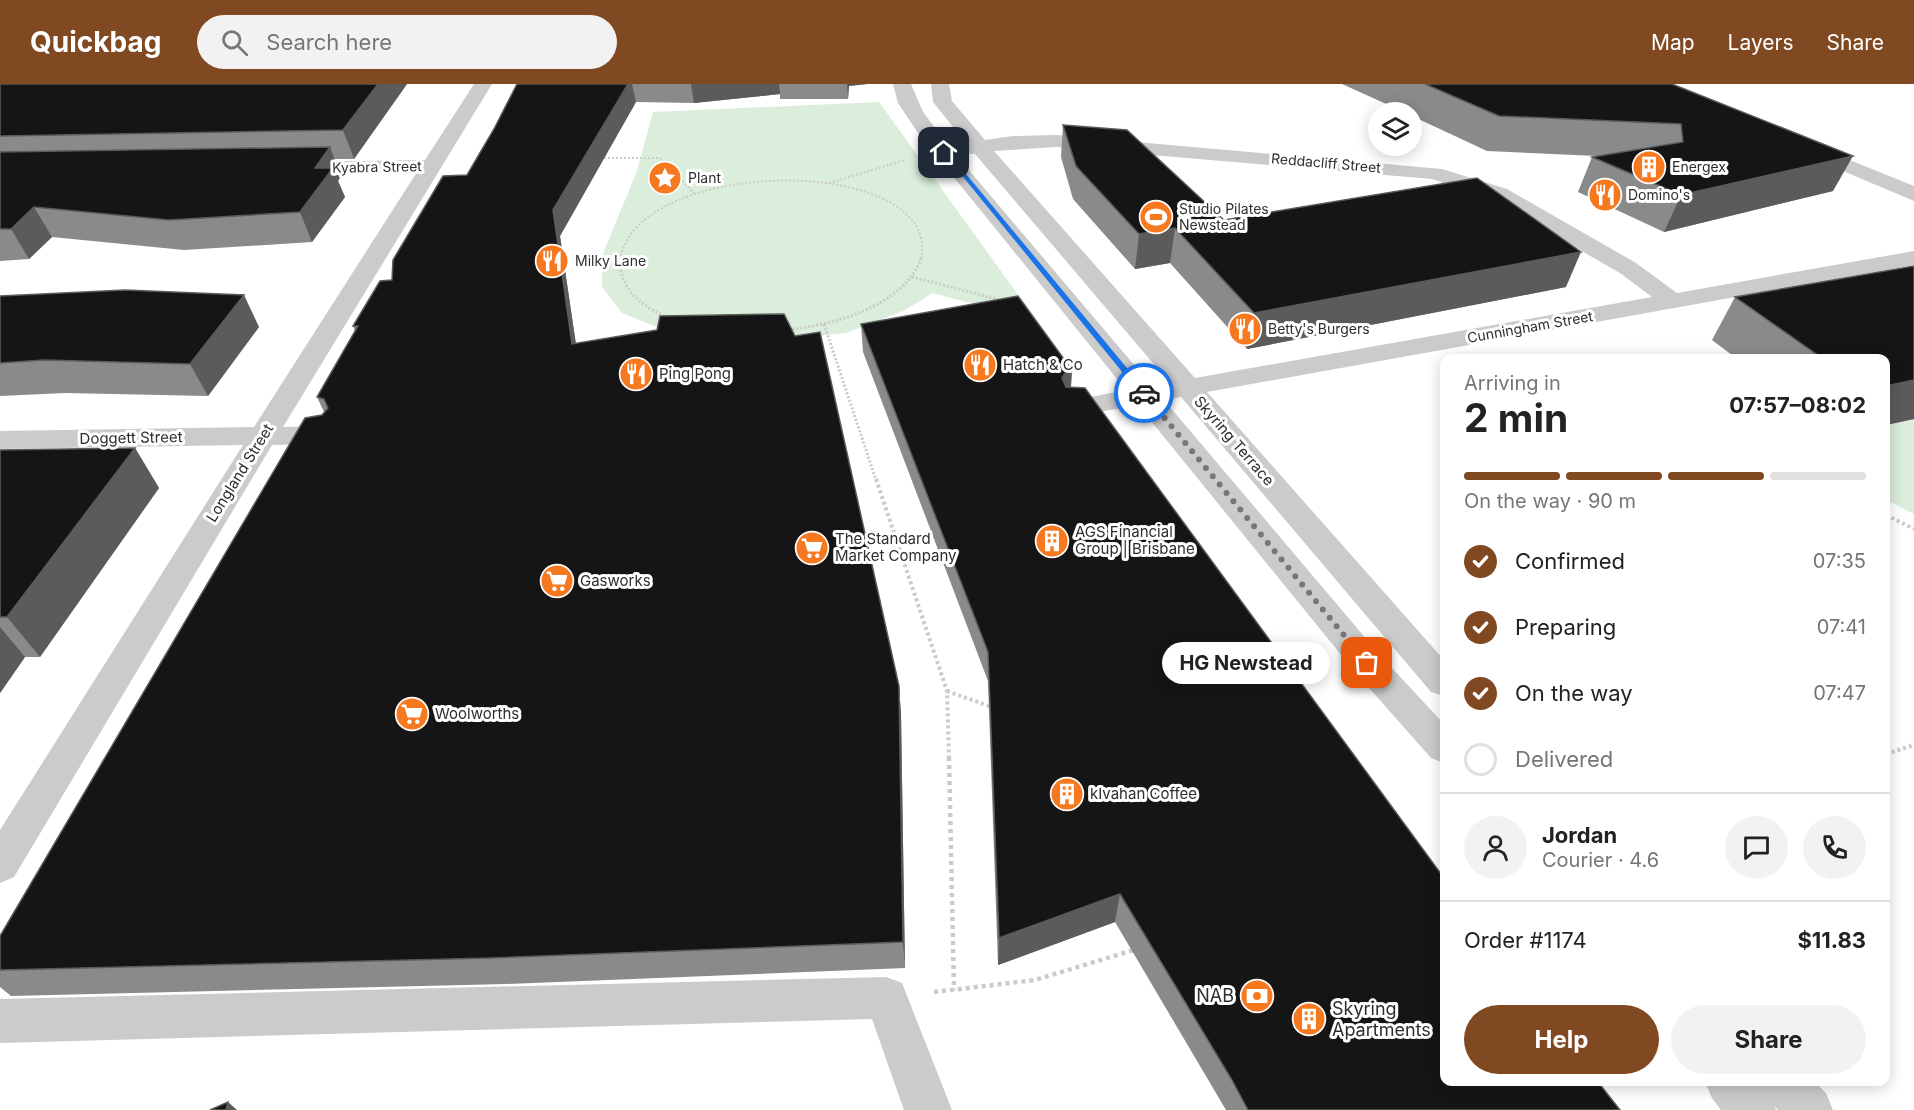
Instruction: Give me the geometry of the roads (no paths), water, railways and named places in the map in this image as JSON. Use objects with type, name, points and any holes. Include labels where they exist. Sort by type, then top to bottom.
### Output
[{"type":"street","name":"Longland Street","points":[[0,865],[262,436],[483,84]]},
{"type":"street","points":[[902,84],[903,92],[918,118],[944,153],[1367,663],[1440,744]]},
{"type":"street","name":"Skyring Terrace","points":[[940,84],[943,102],[980,147],[1440,678]]},
{"type":"street","name":"Reddacliff Street","points":[[944,153],[1013,142],[1057,141],[1435,172],[1499,194],[1628,268],[1674,302]]},
{"type":"street","points":[[1790,142],[1914,194]]},
{"type":"street","name":"Kyabra Street","points":[[268,168],[431,166]]},
{"type":"street","name":"Cunningham Street","points":[[1076,408],[1914,258]]},
{"type":"street","name":"Doggett Street","points":[[0,440],[325,435]]},
{"type":"street","points":[[0,1020],[886,998],[928,1110]]},
{"type":"street","points":[[1731,1086],[1752,1110]]},
{"type":"street","points":[[1788,1086],[1809,1110]]},
{"type":"place","name":"Energex","points":[[1649,167]]},
{"type":"place","name":"Plant","points":[[665,178]]},
{"type":"place","name":"Domino's","points":[[1605,195]]},
{"type":"place","name":"Studio Pilates Newstead","points":[[1156,217]]},
{"type":"place","name":"Milky Lane","points":[[552,261]]},
{"type":"place","name":"Betty's Burgers","points":[[1245,329]]},
{"type":"place","name":"Hatch & Co","points":[[980,365]]},
{"type":"place","name":"Ping Pong","points":[[636,374]]},
{"type":"place","name":"AGS Financial Group | Brisbane","points":[[1052,541]]},
{"type":"place","name":"The Standard Market Company","points":[[812,548]]},
{"type":"place","name":"Gasworks","points":[[557,581]]},
{"type":"place","name":"HG Newstead","points":[[1367,663]]},
{"type":"place","name":"Woolworths","points":[[412,714]]},
{"type":"place","name":"kIvahan Coffee","points":[[1067,794]]},
{"type":"place","name":"NAB","points":[[1257,996]]},
{"type":"place","name":"Skyring Apartments","points":[[1309,1019]]}]
